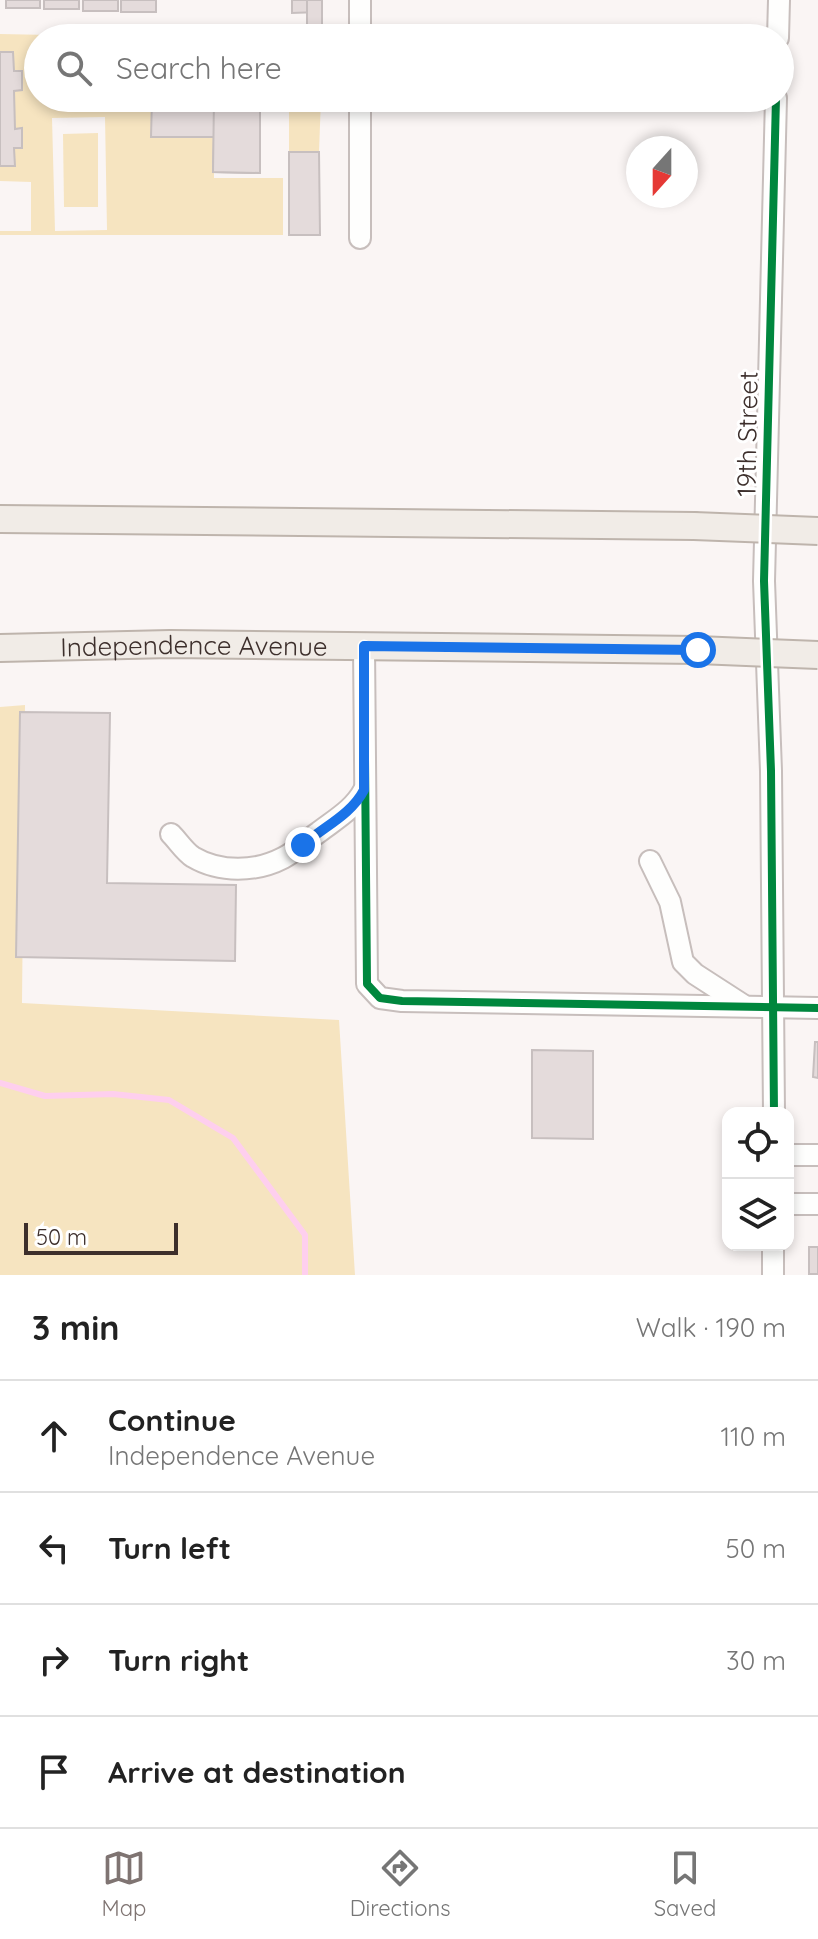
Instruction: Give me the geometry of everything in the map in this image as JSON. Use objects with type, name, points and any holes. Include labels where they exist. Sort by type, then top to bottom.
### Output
[{"type":"main road","points":[[0,519],[694,526],[818,531]]},
{"type":"main road","name":"Independence Avenue","points":[[0,648],[170,644],[698,650],[818,655]]},
{"type":"street","points":[[360,0],[360,24]]},
{"type":"street","points":[[778,24],[779,0]]},
{"type":"street","points":[[360,112],[360,238]]},
{"type":"street","name":"19th Street","points":[[774,1107],[771,771],[764,581],[776,112]]},
{"type":"street","points":[[364,646],[367,984],[380,998],[402,1001],[818,1008]]},
{"type":"street","points":[[171,834],[191,856],[219,867],[253,869],[284,858],[303,845],[346,813],[359,801],[364,790]]},
{"type":"street","points":[[650,861],[670,902],[683,962],[695,974],[743,1005]]},
{"type":"street","points":[[794,1155],[818,1155]]},
{"type":"street","points":[[794,1204],[818,1204]]},
{"type":"street","points":[[773,1251],[773,1275]]},
{"type":"shaded area","points":[[0,34],[24,34],[24,112],[152,112],[152,137],[214,137],[214,178],[283,178],[283,235],[0,235],[0,231],[31,231],[31,182],[0,181],[0,166],[14,166],[14,148],[22,148],[22,129],[15,129],[14,91],[22,90],[22,71],[14,71],[13,52],[0,52]],"holes":[[[105,117],[107,230],[55,231],[52,118]]]},
{"type":"shaded area","points":[[289,112],[320,112],[319,152],[289,152]]},
{"type":"shaded area","points":[[98,133],[98,207],[64,207],[63,134]]},
{"type":"shaded area","points":[[25,705],[22,1003],[339,1020],[355,1275],[0,1275],[0,707]]},
{"type":"building","points":[[6,0],[40,0],[40,8],[6,8]]},
{"type":"building","points":[[44,0],[79,0],[79,9],[44,9]]},
{"type":"building","points":[[83,0],[118,0],[118,11],[83,11]]},
{"type":"building","points":[[121,0],[156,0],[156,12],[121,12]]},
{"type":"building","points":[[292,0],[319,0],[319,12],[292,13]]},
{"type":"building","points":[[307,0],[322,0],[322,24],[307,24]]},
{"type":"building","points":[[0,52],[13,52],[14,71],[22,71],[22,90],[14,91],[15,129],[22,128],[22,148],[14,148],[15,166],[0,166]]},
{"type":"building","points":[[152,112],[260,112],[260,173],[213,172],[214,137],[151,137]]},
{"type":"building","points":[[214,112],[260,112],[260,173],[213,172]]},
{"type":"building","points":[[289,152],[319,152],[320,235],[289,235]]},
{"type":"building","points":[[20,712],[110,713],[107,883],[236,885],[235,961],[16,957]]},
{"type":"building","points":[[815,1042],[818,1042],[818,1078],[813,1077]]},
{"type":"building","points":[[532,1050],[593,1051],[593,1139],[532,1138]]},
{"type":"building","points":[[809,1247],[818,1247],[818,1274],[809,1274]]},
{"type":"waterway","points":[[0,1083],[45,1096],[113,1094],[169,1100],[233,1138],[305,1235],[305,1275]]},
{"type":"cycle path","points":[[774,1107],[771,771],[764,581],[776,112]]},
{"type":"cycle path","points":[[364,646],[367,984],[380,998],[402,1001],[818,1008]]},
{"type":"route","points":[[303,845],[346,813],[359,801],[364,790],[364,646],[698,650]]}]
